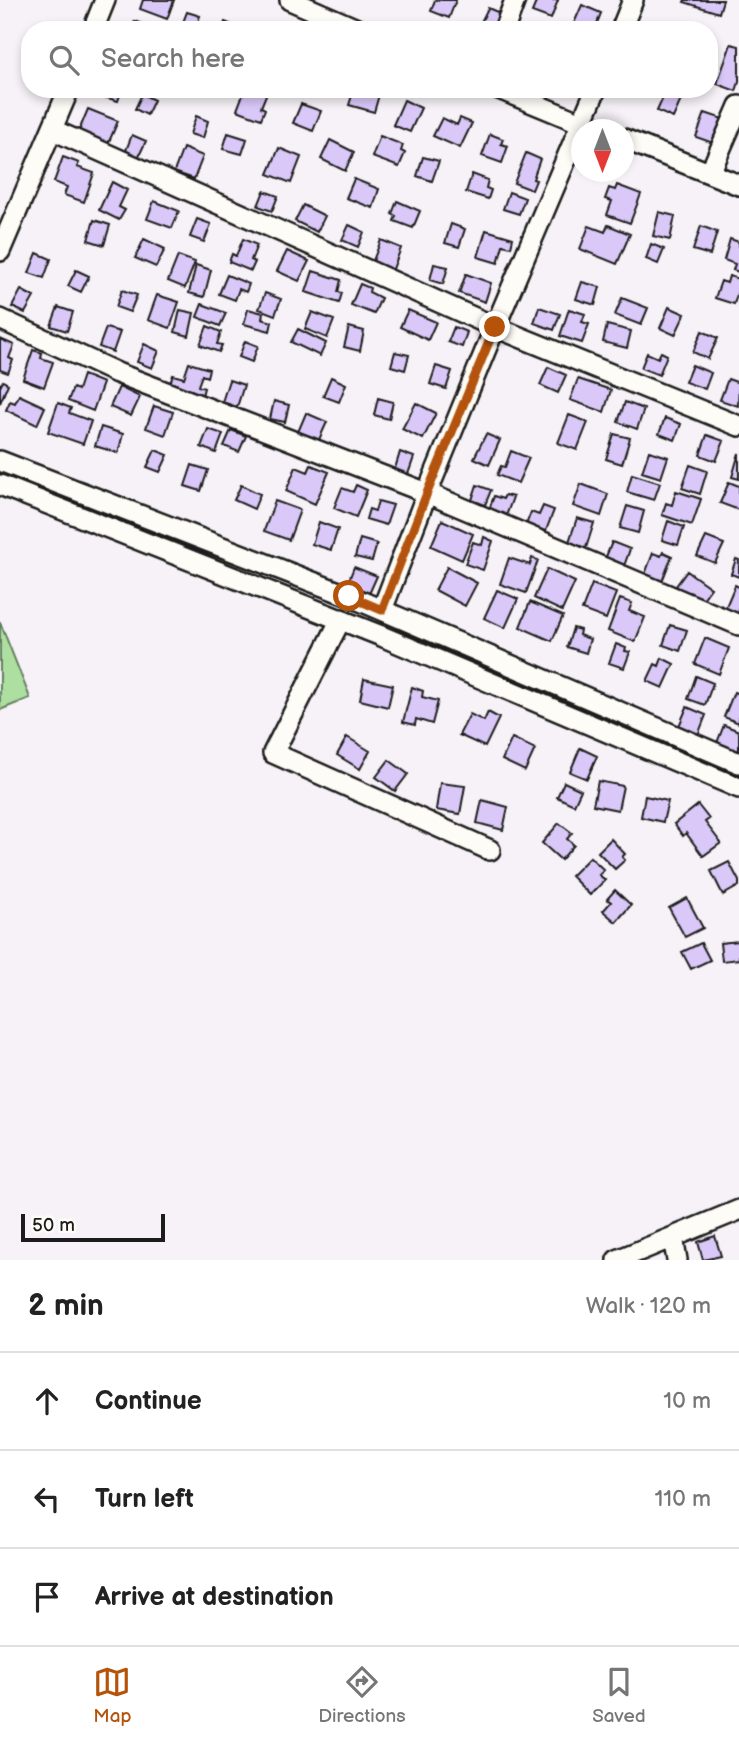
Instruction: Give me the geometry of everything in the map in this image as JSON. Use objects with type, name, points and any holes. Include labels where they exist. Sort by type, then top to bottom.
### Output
[{"type":"street","points":[[96,21],[104,0]]},
{"type":"street","points":[[507,21],[515,0]]},
{"type":"street","points":[[625,21],[633,0]]},
{"type":"street","points":[[300,2],[340,21]]},
{"type":"street","points":[[0,251],[65,98]]},
{"type":"street","points":[[521,98],[573,119]]},
{"type":"street","points":[[591,119],[595,98]]},
{"type":"street","points":[[710,173],[739,106]]},
{"type":"street","points":[[53,130],[495,327],[739,426]]},
{"type":"street","points":[[634,143],[739,185]]},
{"type":"street","points":[[382,610],[495,327],[571,166]]},
{"type":"street","points":[[0,319],[117,373],[427,493],[739,625]]},
{"type":"street","points":[[0,461],[349,596],[739,763]]},
{"type":"street","points":[[0,485],[341,620],[739,788]]},
{"type":"street","points":[[175,554],[184,532]]},
{"type":"street","points":[[341,620],[273,753],[490,850]]},
{"type":"street","points":[[617,1260],[739,1210]]},
{"type":"street","points":[[673,1237],[677,1260]]},
{"type":"green space","points":[[0,622],[30,698],[0,710]]},
{"type":"building","points":[[143,0],[174,0],[167,19],[140,9]]},
{"type":"building","points":[[435,0],[456,0],[449,18],[431,11]]},
{"type":"building","points":[[537,0],[558,0],[551,19],[532,12]]},
{"type":"building","points":[[723,0],[719,13],[684,2]]},
{"type":"building","points":[[582,5],[601,13],[598,21],[575,21]]},
{"type":"building","points":[[488,8],[502,14],[498,21],[482,21]]},
{"type":"building","points":[[187,12],[200,16],[198,21],[184,21]]},
{"type":"building","points":[[731,44],[739,46],[739,82],[736,91],[718,84]]},
{"type":"building","points":[[140,98],[154,100],[147,115],[135,109]]},
{"type":"building","points":[[242,98],[265,98],[261,107],[265,109],[261,119],[237,110]]},
{"type":"building","points":[[351,98],[378,98],[374,112],[349,105]]},
{"type":"building","points":[[663,98],[681,100],[673,118],[657,111]]},
{"type":"building","points":[[404,100],[421,108],[410,132],[393,125]]},
{"type":"building","points":[[301,104],[321,111],[313,131],[293,123]]},
{"type":"building","points":[[88,109],[118,121],[108,144],[78,133]]},
{"type":"building","points":[[705,113],[723,119],[713,143],[696,137]]},
{"type":"building","points":[[196,116],[208,121],[203,138],[190,134]]},
{"type":"building","points":[[442,118],[457,125],[460,118],[472,123],[460,148],[433,136]]},
{"type":"building","points":[[228,133],[247,139],[242,154],[223,149]]},
{"type":"building","points":[[490,134],[503,139],[501,144],[508,146],[502,163],[482,156]]},
{"type":"building","points":[[132,135],[146,141],[138,158],[125,153]]},
{"type":"building","points":[[380,136],[403,145],[401,151],[405,153],[399,167],[372,157]]},
{"type":"building","points":[[330,140],[354,152],[345,171],[321,159]]},
{"type":"building","points":[[183,148],[203,156],[194,179],[174,172]]},
{"type":"building","points":[[279,148],[301,157],[291,183],[268,174]]},
{"type":"building","points":[[526,153],[540,159],[532,190],[514,183]]},
{"type":"building","points":[[63,157],[79,163],[77,167],[94,173],[84,202],[64,195],[67,187],[54,182]]},
{"type":"building","points":[[423,157],[439,161],[432,181],[417,176]]},
{"type":"building","points":[[472,174],[488,180],[486,188],[491,190],[488,199],[466,192]]},
{"type":"building","points":[[354,179],[379,189],[373,208],[346,198]]},
{"type":"building","points":[[112,182],[127,190],[119,207],[125,210],[119,220],[99,210]]},
{"type":"building","points":[[617,185],[641,194],[630,223],[607,215],[612,201],[605,199],[609,188],[615,190]]},
{"type":"building","points":[[264,191],[278,196],[272,211],[258,206]]},
{"type":"building","points":[[509,192],[525,198],[519,214],[503,209]]},
{"type":"building","points":[[154,201],[179,211],[172,228],[147,219]]},
{"type":"building","points":[[397,201],[420,211],[413,228],[394,221],[396,216],[392,214]]},
{"type":"building","points":[[303,205],[325,216],[317,232],[295,221]]},
{"type":"building","points":[[659,212],[675,216],[670,240],[653,236]]},
{"type":"building","points":[[197,219],[211,224],[204,242],[190,237]]},
{"type":"building","points":[[94,220],[110,225],[104,245],[88,240]]},
{"type":"building","points":[[451,224],[465,229],[459,247],[445,243]]},
{"type":"building","points":[[349,225],[364,232],[358,247],[342,240]]},
{"type":"building","points":[[608,225],[630,234],[617,264],[580,249],[589,226],[605,232]]},
{"type":"building","points":[[701,226],[717,232],[710,255],[693,250]]},
{"type":"building","points":[[486,230],[513,238],[511,247],[503,245],[498,263],[478,257]]},
{"type":"building","points":[[144,239],[165,249],[156,267],[135,258]]},
{"type":"building","points":[[243,239],[257,245],[251,260],[255,262],[251,271],[229,262],[232,254],[236,256]]},
{"type":"building","points":[[730,239],[739,242],[739,272],[733,270],[735,264],[724,260]]},
{"type":"building","points":[[381,240],[401,248],[391,274],[371,266]]},
{"type":"building","points":[[651,244],[664,249],[658,264],[646,259]]},
{"type":"building","points":[[287,251],[309,261],[299,281],[277,271]]},
{"type":"building","points":[[37,253],[51,259],[44,278],[29,273]]},
{"type":"building","points":[[178,256],[195,262],[185,288],[168,281]]},
{"type":"building","points":[[434,264],[448,267],[443,284],[430,280]]},
{"type":"building","points":[[196,265],[211,270],[204,297],[189,293]]},
{"type":"building","points":[[76,270],[89,276],[81,292],[68,286]]},
{"type":"building","points":[[313,271],[341,280],[338,292],[342,293],[339,303],[306,292]]},
{"type":"building","points":[[466,274],[491,283],[485,302],[459,293]]},
{"type":"building","points":[[227,275],[249,284],[246,292],[239,289],[235,300],[219,294]]},
{"type":"building","points":[[729,276],[739,279],[734,304],[715,298],[721,281],[727,283]]},
{"type":"building","points":[[582,282],[600,287],[595,305],[576,299]]},
{"type":"building","points":[[360,284],[370,288],[369,292],[381,298],[374,314],[351,305]]},
{"type":"building","points":[[21,290],[34,297],[25,313],[12,307]]},
{"type":"building","points":[[122,290],[137,295],[130,312],[116,307]]},
{"type":"building","points":[[265,293],[281,299],[275,315],[259,309]]},
{"type":"building","points":[[157,295],[179,302],[170,328],[148,320]]},
{"type":"building","points":[[622,298],[648,308],[641,325],[615,315]]},
{"type":"building","points":[[202,304],[226,313],[220,326],[197,317]]},
{"type":"building","points":[[58,307],[73,312],[67,331],[51,326]]},
{"type":"building","points":[[539,307],[560,314],[554,330],[534,323]]},
{"type":"building","points":[[669,307],[685,314],[675,335],[660,328]]},
{"type":"building","points":[[248,309],[263,313],[262,319],[272,322],[270,331],[244,324]]},
{"type":"building","points":[[569,309],[585,314],[582,322],[589,324],[582,343],[560,336]]},
{"type":"building","points":[[180,310],[194,313],[189,336],[175,332]]},
{"type":"building","points":[[408,310],[436,322],[428,340],[400,327]]},
{"type":"building","points":[[312,312],[334,320],[327,338],[305,329]]},
{"type":"building","points":[[607,325],[631,331],[627,348],[603,342]]},
{"type":"building","points":[[207,326],[221,332],[217,344],[222,345],[219,352],[200,345]]},
{"type":"building","points":[[349,327],[364,331],[360,351],[344,347]]},
{"type":"building","points":[[454,327],[467,332],[462,347],[448,342]]},
{"type":"building","points":[[106,328],[120,332],[113,352],[99,347]]},
{"type":"building","points":[[298,329],[326,343],[320,356],[291,342]]},
{"type":"building","points":[[702,331],[718,338],[708,359],[693,352]]},
{"type":"building","points":[[0,339],[14,345],[9,358],[13,360],[8,373],[0,370]]},
{"type":"building","points":[[245,341],[258,346],[252,362],[239,357]]},
{"type":"building","points":[[144,344],[159,351],[152,368],[137,362]]},
{"type":"building","points":[[33,350],[42,353],[41,358],[53,362],[44,387],[23,379]]},
{"type":"building","points":[[395,352],[409,355],[405,370],[391,366]]},
{"type":"building","points":[[661,352],[667,355],[659,375],[641,368],[647,353],[658,358]]},
{"type":"building","points":[[189,363],[209,369],[207,377],[202,375],[198,386],[204,388],[201,399],[168,389],[173,375],[184,378]]},
{"type":"building","points":[[692,365],[711,373],[705,389],[685,382]]},
{"type":"building","points":[[436,366],[452,371],[446,389],[430,384]]},
{"type":"building","points":[[548,367],[566,375],[558,393],[540,385]]},
{"type":"building","points":[[83,375],[103,383],[93,411],[68,401],[73,388],[78,390]]},
{"type":"building","points":[[331,377],[346,384],[339,402],[323,396]]},
{"type":"building","points":[[578,379],[611,390],[604,412],[570,400]]},
{"type":"building","points":[[728,379],[739,383],[738,406],[720,400]]},
{"type":"building","points":[[229,380],[244,385],[237,407],[222,402]]},
{"type":"building","points":[[3,381],[8,384],[0,403],[0,384]]},
{"type":"building","points":[[119,387],[140,397],[131,416],[110,407]]},
{"type":"building","points":[[19,395],[45,407],[37,425],[6,410],[10,401],[15,403]]},
{"type":"building","points":[[378,398],[393,402],[389,419],[374,415]]},
{"type":"building","points":[[274,401],[289,405],[285,422],[270,419]]},
{"type":"building","points":[[625,402],[644,409],[637,429],[618,422]]},
{"type":"building","points":[[58,403],[71,408],[69,413],[91,421],[83,444],[48,432]]},
{"type":"building","points":[[416,403],[436,413],[423,439],[402,429]]},
{"type":"building","points":[[154,406],[173,412],[165,435],[146,428]]},
{"type":"building","points":[[306,413],[327,422],[318,442],[298,432]]},
{"type":"building","points":[[569,415],[588,422],[577,450],[558,443]]},
{"type":"building","points":[[665,418],[681,424],[675,440],[659,434]]},
{"type":"building","points":[[101,427],[123,434],[118,453],[95,446]]},
{"type":"building","points":[[208,429],[223,434],[216,453],[201,447]]},
{"type":"building","points":[[231,430],[246,436],[239,452],[224,446]]},
{"type":"building","points":[[486,434],[500,440],[489,465],[474,458]]},
{"type":"building","points":[[614,434],[630,438],[622,464],[606,459]]},
{"type":"building","points":[[707,435],[724,441],[716,461],[700,455]]},
{"type":"building","points":[[155,450],[168,455],[160,472],[147,467]]},
{"type":"building","points":[[511,451],[529,458],[518,483],[497,475],[501,466],[505,467]]},
{"type":"building","points":[[649,451],[668,457],[661,478],[642,472]]},
{"type":"building","points":[[400,452],[414,457],[407,477],[394,472]]},
{"type":"building","points":[[739,453],[739,479],[732,477]]},
{"type":"building","points":[[192,465],[208,470],[201,491],[185,486]]},
{"type":"building","points":[[311,465],[329,472],[315,504],[286,491],[296,467],[308,472]]},
{"type":"building","points":[[690,465],[707,471],[700,494],[682,488]]},
{"type":"building","points":[[632,474],[660,483],[654,500],[627,492]]},
{"type":"building","points":[[729,482],[739,486],[739,510],[720,503]]},
{"type":"building","points":[[581,484],[608,494],[601,516],[573,506]]},
{"type":"building","points":[[241,485],[260,494],[254,509],[234,500]]},
{"type":"building","points":[[356,485],[367,490],[356,517],[334,508],[342,488],[353,492]]},
{"type":"building","points":[[477,485],[491,490],[485,505],[472,500]]},
{"type":"building","points":[[676,491],[701,499],[692,525],[662,515],[666,503],[672,505]]},
{"type":"building","points":[[505,495],[513,497],[506,516],[489,510],[494,496],[503,499]]},
{"type":"building","points":[[275,501],[300,510],[289,540],[264,531]]},
{"type":"building","points":[[378,501],[393,505],[386,525],[366,519],[369,509],[375,511]]},
{"type":"building","points":[[543,506],[554,510],[545,533],[526,525],[531,512],[539,515]]},
{"type":"building","points":[[627,506],[644,511],[638,533],[620,528]]},
{"type":"building","points":[[577,518],[594,523],[585,551],[568,545]]},
{"type":"building","points":[[442,520],[473,534],[462,560],[431,546]]},
{"type":"building","points":[[668,521],[684,527],[678,545],[662,540]]},
{"type":"building","points":[[319,522],[338,529],[331,550],[312,544]]},
{"type":"building","points":[[484,537],[493,541],[483,570],[465,564],[473,542],[482,545]]},
{"type":"building","points":[[706,537],[724,544],[715,563],[697,556]]},
{"type":"building","points":[[360,539],[377,544],[372,561],[355,557]]},
{"type":"building","points":[[612,542],[630,549],[624,566],[605,559]]},
{"type":"building","points":[[663,552],[672,556],[661,584],[644,577],[653,553],[661,556]]},
{"type":"building","points":[[509,558],[530,565],[532,558],[538,560],[526,593],[500,584]]},
{"type":"building","points":[[736,559],[739,560],[739,577],[731,574]]},
{"type":"building","points":[[354,567],[377,576],[369,594],[347,585]]},
{"type":"building","points":[[447,567],[477,583],[465,606],[435,590]]},
{"type":"building","points":[[547,569],[575,582],[562,611],[534,598]]},
{"type":"building","points":[[687,571],[711,588],[700,603],[676,586]]},
{"type":"building","points":[[592,584],[616,593],[606,619],[582,610]]},
{"type":"building","points":[[735,585],[739,587],[739,615],[725,609]]},
{"type":"building","points":[[497,590],[518,599],[505,628],[484,618]]},
{"type":"building","points":[[620,599],[632,603],[629,611],[645,617],[635,642],[608,631]]},
{"type":"building","points":[[530,602],[563,616],[552,641],[520,627]]},
{"type":"building","points":[[670,625],[687,630],[680,651],[663,645]]},
{"type":"building","points":[[573,628],[580,630],[579,635],[590,639],[586,653],[567,647]]},
{"type":"building","points":[[705,638],[729,648],[719,674],[695,664]]},
{"type":"building","points":[[616,644],[630,652],[624,668],[609,663]]},
{"type":"building","points":[[662,658],[674,664],[663,688],[647,681],[655,664],[659,666]]},
{"type":"building","points":[[696,676],[713,683],[705,705],[688,699]]},
{"type":"building","points":[[364,679],[393,685],[388,707],[360,700]]},
{"type":"building","points":[[412,687],[423,691],[422,697],[438,701],[432,724],[416,719],[415,725],[403,722]]},
{"type":"building","points":[[734,692],[739,694],[739,723],[724,717]]},
{"type":"building","points":[[687,707],[706,715],[698,735],[679,726]]},
{"type":"building","points":[[488,712],[499,718],[485,747],[459,735],[470,714],[484,721]]},
{"type":"building","points":[[724,725],[739,731],[739,751],[717,743]]},
{"type":"building","points":[[347,737],[370,751],[360,769],[337,755]]},
{"type":"building","points":[[512,738],[535,749],[525,771],[502,760]]},
{"type":"building","points":[[580,748],[597,756],[587,779],[570,772]]},
{"type":"building","points":[[389,760],[408,774],[395,791],[376,777]]},
{"type":"building","points":[[598,781],[623,786],[618,810],[593,805]]},
{"type":"building","points":[[564,782],[581,790],[574,805],[557,797]]},
{"type":"building","points":[[440,783],[465,786],[460,814],[436,810]]},
{"type":"building","points":[[645,796],[668,801],[663,822],[641,817]]},
{"type":"building","points":[[482,800],[508,807],[503,830],[477,823]]},
{"type":"building","points":[[698,805],[709,819],[705,822],[721,843],[703,856],[686,833],[683,836],[674,824]]},
{"type":"building","points":[[559,823],[572,833],[567,839],[574,845],[561,860],[542,843]]},
{"type":"building","points":[[611,839],[625,854],[622,857],[625,860],[615,869],[598,852]]},
{"type":"building","points":[[590,857],[604,870],[599,875],[605,880],[590,895],[571,876]]},
{"type":"building","points":[[729,862],[739,886],[723,895],[711,871]]},
{"type":"building","points":[[615,890],[631,905],[616,922],[603,911],[611,902],[607,899]]},
{"type":"building","points":[[687,898],[703,928],[685,937],[669,908]]},
{"type":"building","points":[[739,941],[739,959],[722,961],[720,943]]},
{"type":"building","points":[[701,943],[710,960],[691,969],[682,952]]},
{"type":"building","points":[[715,1236],[721,1256],[703,1260],[698,1242]]},
{"type":"route","points":[[349,596],[382,610],[495,327]]}]
